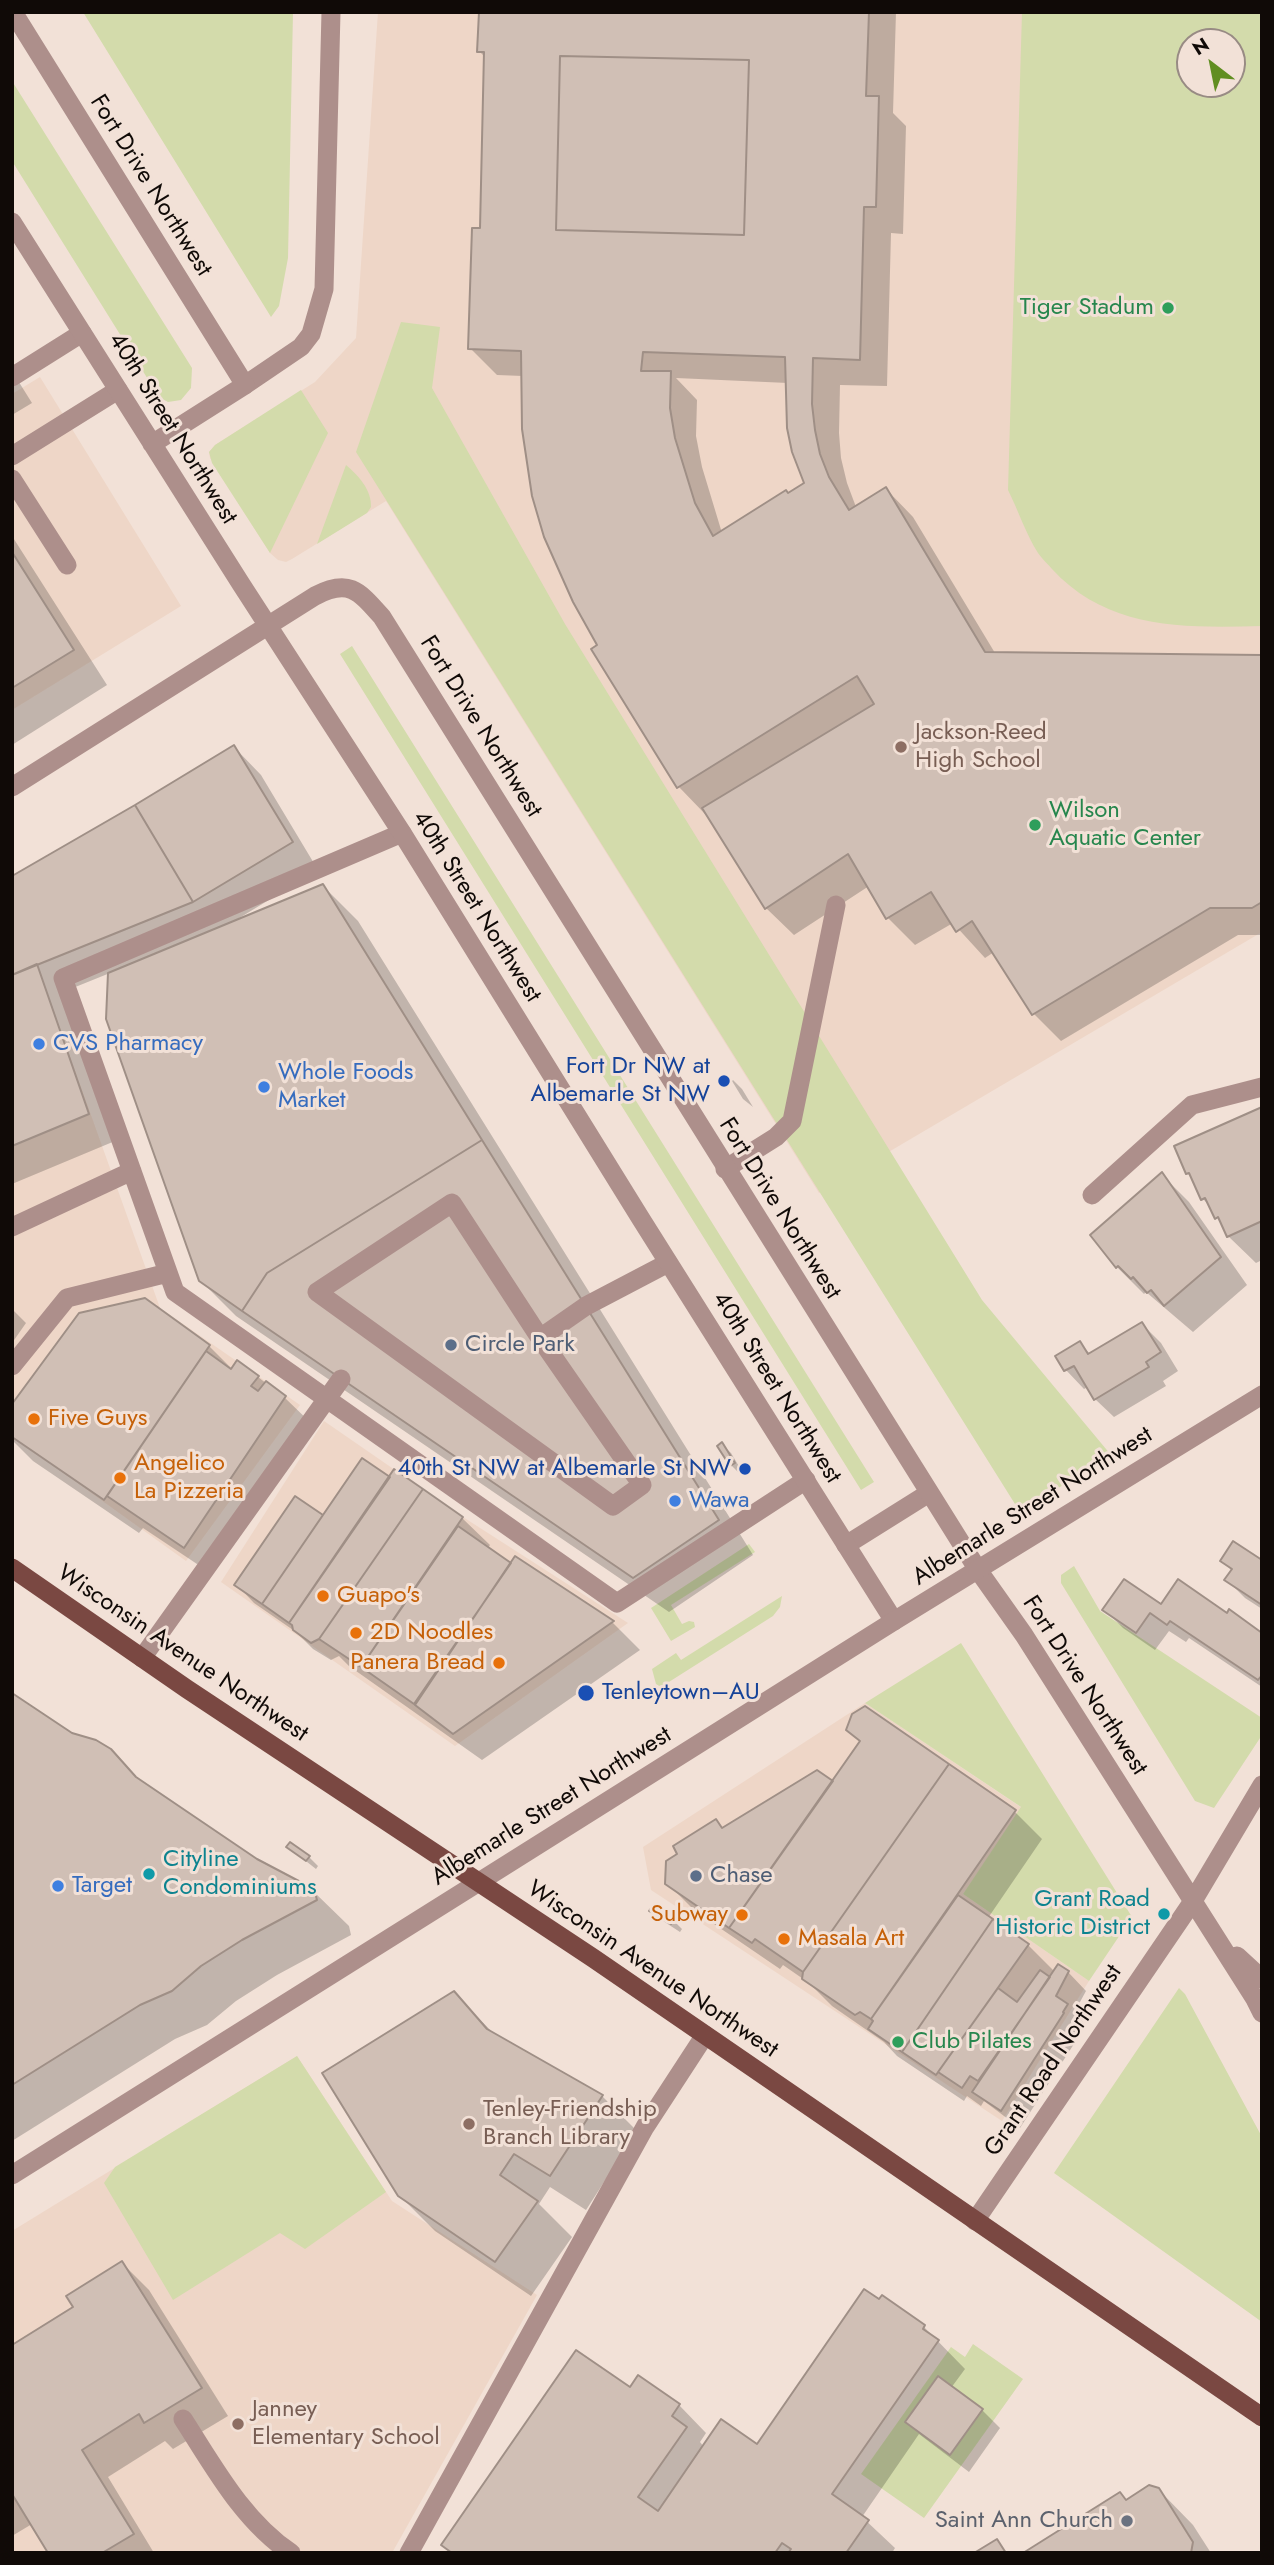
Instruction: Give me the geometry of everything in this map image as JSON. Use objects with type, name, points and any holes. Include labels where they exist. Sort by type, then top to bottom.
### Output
[{"type":"main road","name":"Wisconsin Avenue Northwest","points":[[12,1568],[705,2035],[1262,2417]]},
{"type":"street","name":"Fort Drive Northwest","points":[[13,12],[245,385]]},
{"type":"street","points":[[152,444],[301,347],[311,334],[324,289],[331,12]]},
{"type":"street","name":"40th Street Northwest","points":[[12,222],[268,627],[293,661],[402,833],[668,1263],[894,1621]]},
{"type":"street","points":[[12,377],[82,333]]},
{"type":"street","points":[[12,456],[118,390]]},
{"type":"street","points":[[12,479],[66,565]]},
{"type":"street","name":"Fort Drive Northwest","points":[[12,787],[332,586],[348,588],[364,596],[382,617],[929,1493],[1024,1635],[1262,2013]]},
{"type":"street","points":[[402,833],[63,978],[175,1292],[617,1603],[806,1480]]},
{"type":"street","points":[[725,1169],[776,1137],[792,1121],[836,905]]},
{"type":"street","points":[[1092,1195],[1192,1105],[1262,1087]]},
{"type":"street","points":[[12,1227],[132,1171]]},
{"type":"street","points":[[452,1203],[540,1338],[642,1485],[613,1506],[317,1292],[452,1203]]},
{"type":"street","points":[[540,1338],[586,1306],[668,1263]]},
{"type":"street","points":[[12,1366],[67,1298],[168,1273]]},
{"type":"street","points":[[142,1658],[341,1379]]},
{"type":"street","name":"Albemarle Street Northwest","points":[[12,2175],[894,1621],[1262,1395]]},
{"type":"street","points":[[846,1545],[929,1493]]},
{"type":"street","name":"Grant Road Northwest","points":[[975,2221],[1193,1901],[1262,1785]]},
{"type":"street","name":"Fort Drive Northwest","points":[[1216,1937],[1262,1979]]},
{"type":"street","points":[[409,2553],[645,2127],[705,2035]]},
{"type":"street","points":[[183,2419],[230,2493],[272,2540],[291,2553]]},
{"type":"shaded area","name":"Jackson-Reed High School","points":[[378,12],[1262,12],[1262,932],[819,1193],[386,501],[286,562],[278,560],[270,553],[210,458],[209,452],[215,445],[315,382],[356,338]]},
{"type":"shaded area","points":[[40,377],[181,606],[12,710],[12,394]]},
{"type":"shaded area","points":[[37,964],[160,1308],[300,1405],[186,1561],[12,1436],[12,975]]},
{"type":"shaded area","points":[[324,1421],[463,1517],[628,1623],[455,1746],[221,1582]]},
{"type":"shaded area","points":[[865,1703],[1022,1808],[963,1894],[1089,1981],[1002,2121],[651,1890],[643,1847]]},
{"type":"shaded area","name":"Janney Elementary School","points":[[297,2056],[392,2201],[537,2295],[392,2553],[12,2553],[12,2231]]},
{"type":"green space","points":[[83,12],[293,12],[288,258],[279,306],[271,317]]},
{"type":"green space","name":"Tiger Stadum","points":[[1022,12],[1262,12],[1262,626],[1176,625],[1123,614],[1098,604],[1074,589],[1052,569],[1030,538],[1008,490]]},
{"type":"green space","points":[[12,81],[192,368],[191,388],[181,400],[168,402],[159,397],[12,161]]},
{"type":"green space","points":[[401,322],[440,327],[432,388],[565,624],[982,1300],[1111,1455],[1020,1512],[356,452]]},
{"type":"green space","points":[[301,390],[328,433],[270,553],[212,463],[209,452],[215,445]]},
{"type":"green space","points":[[346,465],[367,489],[371,507],[367,513],[317,544]]},
{"type":"green space","points":[[352,646],[874,1482],[861,1490],[340,654]]},
{"type":"green space","points":[[749,1544],[755,1552],[671,1605],[682,1624],[694,1622],[695,1627],[671,1641],[651,1608]]},
{"type":"green space","points":[[1074,1566],[1100,1611],[1262,1718],[1262,1735],[1214,1808],[1195,1801],[1061,1583],[1061,1575]]},
{"type":"green space","points":[[782,1596],[780,1607],[773,1616],[661,1687],[656,1684],[652,1669],[676,1653],[681,1660]]},
{"type":"green space","points":[[961,1643],[1132,1917],[1089,1981],[963,1894],[1021,1807],[865,1703]]},
{"type":"green space","points":[[1179,1988],[1185,1994],[1262,2137],[1262,2322],[1054,2173]]},
{"type":"green space","points":[[297,2056],[386,2192],[305,2249],[280,2233],[173,2300],[104,2183],[115,2167]]},
{"type":"green space","points":[[973,2344],[1023,2379],[924,2518],[861,2474],[951,2347],[965,2357]]},
{"type":"building","points":[[479,12],[869,12],[866,96],[879,96],[876,207],[864,207],[860,360],[813,358],[812,404],[815,430],[829,477],[849,510],[886,487],[985,652],[1262,655],[1262,902],[1252,908],[1210,908],[1032,1015],[972,921],[956,932],[931,892],[886,919],[848,854],[765,909],[702,808],[874,704],[857,676],[677,788],[591,649],[597,645],[573,602],[544,537],[532,496],[522,429],[521,351],[468,349],[472,228],[480,228],[484,52],[477,52]],"holes":[[[560,56],[749,60],[744,235],[556,230]],[[643,352],[785,357],[787,428],[792,452],[804,483],[788,493],[786,490],[713,536],[695,503],[675,438],[670,408],[671,371],[641,371]]]},
{"type":"building","points":[[560,56],[749,60],[744,235],[556,230]]},
{"type":"building","points":[[12,552],[74,650],[12,688]]},
{"type":"building","points":[[234,745],[293,842],[193,902],[135,805]]},
{"type":"building","points":[[135,805],[193,902],[12,975],[12,876]]},
{"type":"building","points":[[323,884],[482,1140],[267,1273],[242,1311],[199,1281],[106,1019],[108,973]]},
{"type":"building","name":"CVS Pharmacy","points":[[37,964],[89,1114],[12,1146],[12,975]]},
{"type":"building","points":[[1262,1107],[1262,1221],[1227,1237],[1205,1198],[1201,1200],[1174,1146]]},
{"type":"building","name":"Circle Park","points":[[482,1140],[719,1520],[633,1578],[242,1311],[267,1273]]},
{"type":"building","points":[[1162,1172],[1221,1257],[1164,1306],[1151,1290],[1147,1293],[1133,1277],[1131,1279],[1118,1266],[1116,1268],[1090,1235]]},
{"type":"building","points":[[145,1298],[210,1345],[104,1500],[12,1437],[12,1404],[79,1313]]},
{"type":"building","points":[[1142,1322],[1161,1352],[1146,1362],[1149,1367],[1094,1400],[1074,1366],[1064,1371],[1055,1356],[1080,1341],[1088,1354]]},
{"type":"building","points":[[206,1351],[231,1369],[237,1360],[259,1376],[251,1386],[258,1391],[266,1381],[286,1396],[184,1548],[107,1496]]},
{"type":"building","points":[[722,1442],[735,1463],[730,1466],[717,1446]]},
{"type":"building","points":[[362,1458],[390,1477],[289,1623],[262,1604]]},
{"type":"building","points":[[394,1469],[423,1489],[319,1639],[311,1643],[293,1630],[289,1623]]},
{"type":"building","points":[[423,1489],[463,1517],[361,1667],[319,1639]]},
{"type":"building","points":[[295,1496],[323,1515],[262,1604],[234,1585]]},
{"type":"building","points":[[458,1526],[511,1563],[414,1704],[361,1667]]},
{"type":"building","points":[[1233,1541],[1262,1560],[1262,1605],[1224,1580],[1232,1569],[1220,1561]]},
{"type":"building","name":"Panera Bread","points":[[515,1556],[614,1621],[453,1734],[415,1705]]},
{"type":"building","points":[[1124,1579],[1161,1604],[1178,1579],[1227,1613],[1229,1609],[1262,1633],[1262,1675],[1258,1680],[1170,1621],[1167,1625],[1150,1613],[1136,1633],[1102,1610]]},
{"type":"building","name":"Cityline Condominiums","points":[[12,1693],[72,1733],[96,1740],[111,1749],[136,1777],[257,1859],[314,1889],[317,1900],[242,1940],[201,1966],[172,1991],[140,2005],[12,2085]]},
{"type":"building","points":[[865,1706],[949,1764],[803,1972],[755,1939],[752,1943],[729,1928],[860,1741],[846,1730],[852,1714]]},
{"type":"building","points":[[949,1764],[1016,1810],[871,2019],[860,2012],[855,2015],[802,1979],[803,1972]]},
{"type":"building","points":[[817,1770],[833,1781],[729,1928],[665,1884],[666,1861],[677,1854],[673,1846],[716,1819],[722,1828]]},
{"type":"building","points":[[290,1842],[310,1856],[306,1861],[286,1847]]},
{"type":"building","points":[[958,1895],[993,1919],[902,2052],[868,2029],[873,2021],[871,2019]]},
{"type":"building","points":[[653,1905],[674,1919],[671,1924],[649,1911]]},
{"type":"building","points":[[993,1919],[1029,1944],[936,2075],[902,2052]]},
{"type":"building","points":[[1058,1964],[1069,1971],[1056,1996],[1068,2004],[1001,2111],[972,2092]]},
{"type":"building","points":[[1040,1970],[1050,1977],[978,2081],[970,2076],[962,2088],[938,2072],[998,1988],[1017,2002]]},
{"type":"building","name":"Tenley-Friendship Branch Library","points":[[454,1991],[487,2029],[603,2095],[550,2176],[514,2154],[500,2175],[538,2201],[495,2262],[398,2196],[322,2073]]},
{"type":"building","points":[[122,2261],[202,2388],[144,2423],[139,2414],[82,2450],[134,2534],[102,2553],[48,2553],[12,2494],[12,2345],[73,2307],[66,2296]]},
{"type":"building","points":[[864,2289],[879,2299],[882,2295],[925,2325],[923,2329],[939,2340],[832,2494],[869,2520],[846,2553],[788,2553],[791,2549],[782,2543],[775,2553],[452,2553],[441,2545],[576,2350],[630,2387],[638,2375],[680,2404],[672,2416],[687,2427],[638,2497],[658,2511],[721,2419],[757,2444]]},
{"type":"building","points":[[938,2376],[983,2409],[950,2455],[905,2422]]},
{"type":"building","name":"Saint Ann Church","points":[[1149,2485],[1159,2488],[1193,2542],[1191,2553],[1023,2553],[1120,2492],[1126,2500]]},
{"type":"building","name":"Saint Ann Church","points":[[997,2539],[1006,2553],[974,2553]]},
{"type":"place","name":"Tiger Stadum","points":[[1168,308]]},
{"type":"place","name":"Jackson-Reed High School","points":[[901,747]]},
{"type":"place","name":"Wilson Aquatic Center","points":[[1035,825]]},
{"type":"place","name":"CVS Pharmacy","points":[[39,1044]]},
{"type":"place","name":"Fort Dr NW at Albemarle St NW","points":[[724,1081]]},
{"type":"place","name":"Whole Foods Market","points":[[264,1087]]},
{"type":"place","name":"Circle Park","points":[[451,1345]]},
{"type":"place","name":"Five Guys","points":[[34,1419]]},
{"type":"place","name":"40th St NW at Albemarle St NW","points":[[745,1469]]},
{"type":"place","name":"Angelico La Pizzeria","points":[[120,1478]]},
{"type":"place","name":"Wawa","points":[[675,1501]]},
{"type":"place","name":"Guapo's","points":[[323,1596]]},
{"type":"place","name":"2D Noodles","points":[[356,1633]]},
{"type":"place","name":"Panera Bread","points":[[499,1663]]},
{"type":"place","name":"Tenleytown–AU","points":[[586,1693]]},
{"type":"place","name":"Cityline Condominiums","points":[[149,1874]]},
{"type":"place","name":"Chase","points":[[696,1876]]},
{"type":"place","name":"Target","points":[[58,1886]]},
{"type":"place","name":"Grant Road Historic District","points":[[1164,1914]]},
{"type":"place","name":"Subway","points":[[742,1915]]},
{"type":"place","name":"Masala Art","points":[[784,1939]]},
{"type":"place","name":"Club Pilates","points":[[898,2042]]},
{"type":"place","name":"Tenley-Friendship Branch Library","points":[[469,2124]]},
{"type":"place","name":"Janney Elementary School","points":[[238,2424]]},
{"type":"place","name":"Saint Ann Church","points":[[1127,2521]]}]
